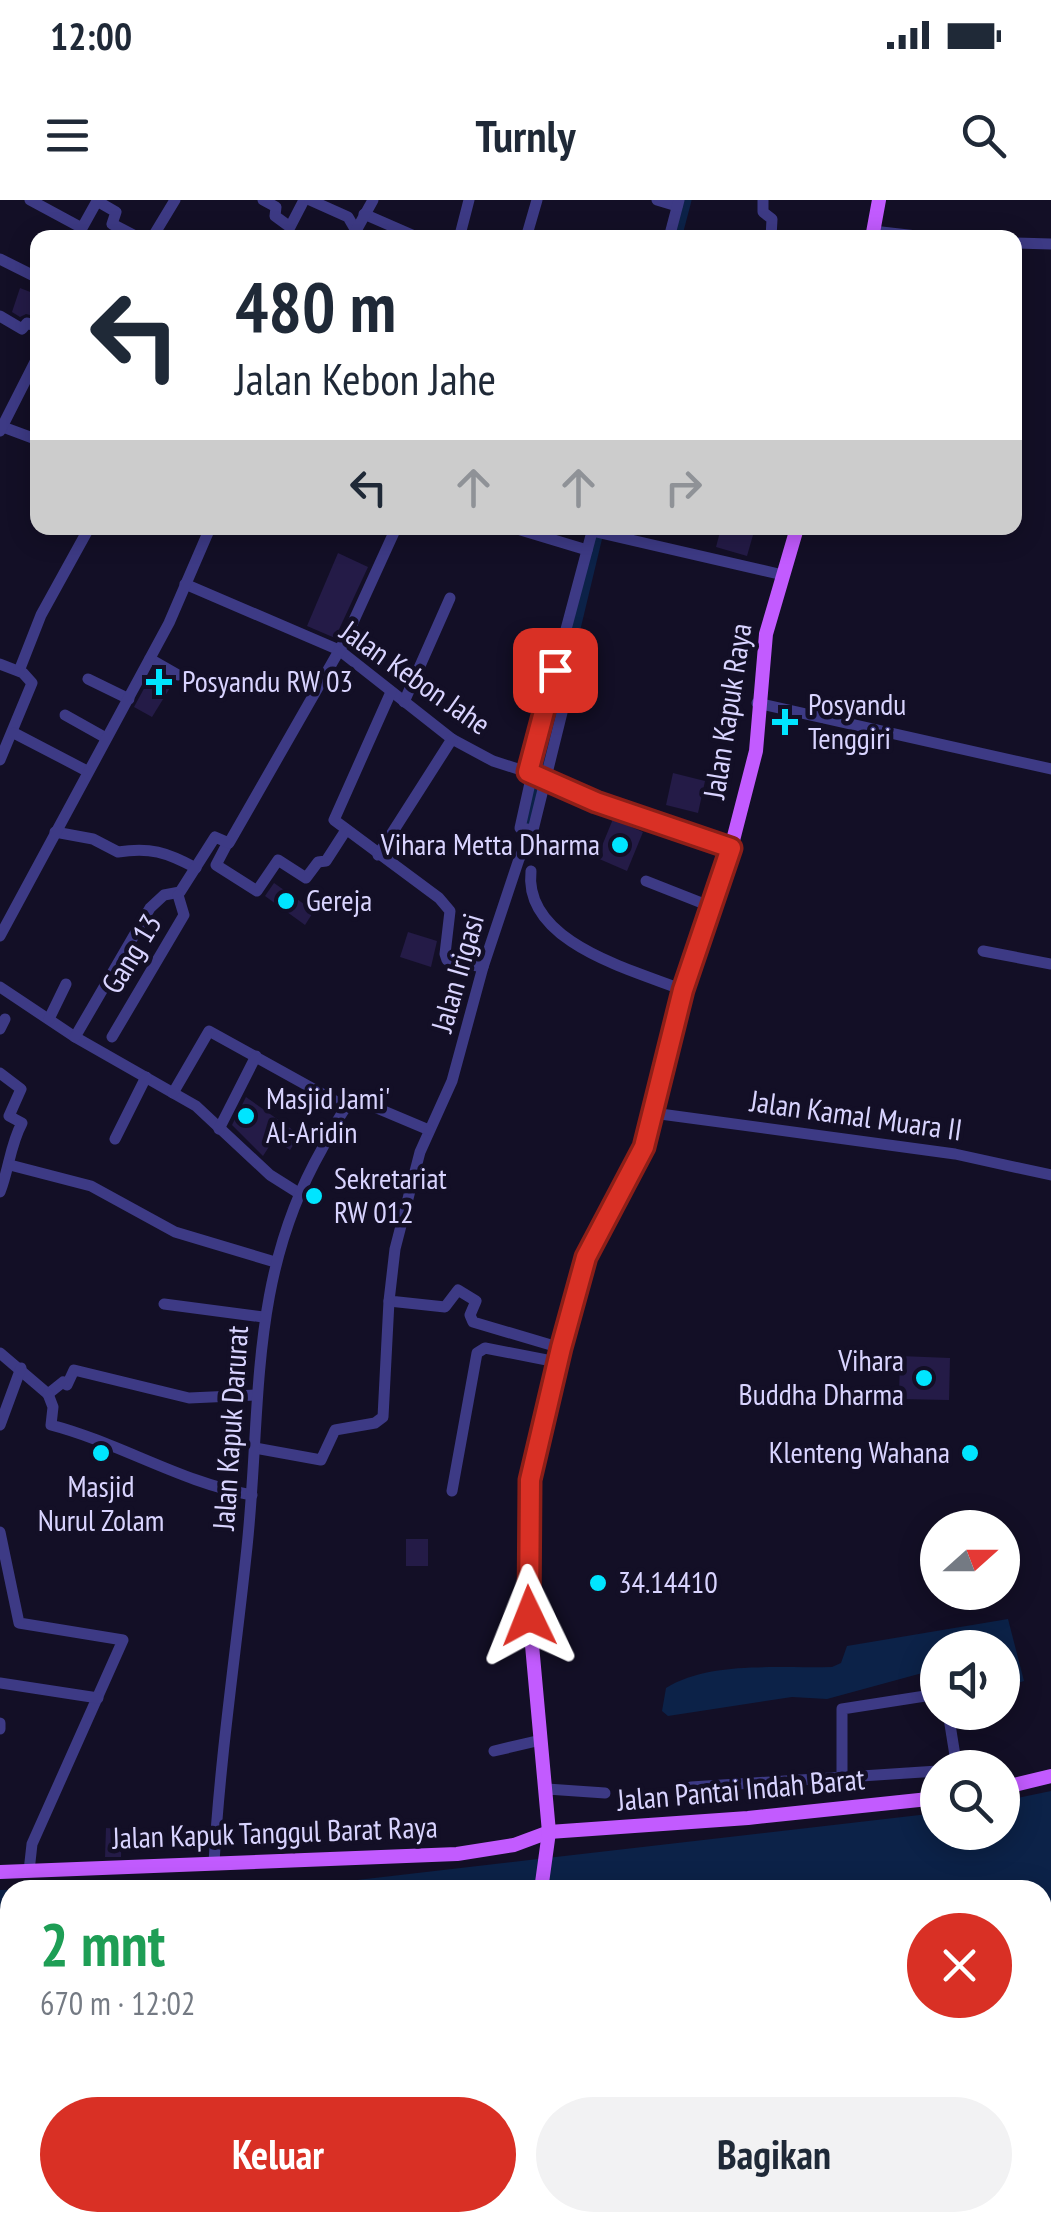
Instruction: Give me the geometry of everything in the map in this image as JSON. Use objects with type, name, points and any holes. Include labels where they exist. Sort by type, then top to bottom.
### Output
[{"type":"main road","points":[[873,230],[880,200]]},
{"type":"main road","name":"Jalan Kapuk Raya","points":[[543,1880],[550,1832],[528,1601],[530,1480],[586,1257],[644,1147],[683,990],[731,848],[756,751],[757,703],[766,634],[796,535]]},
{"type":"main road","points":[[1020,1784],[1051,1776]]},
{"type":"main road","name":"Jalan Pantai Indah Barat","points":[[550,1832],[748,1818],[920,1800]]},
{"type":"main road","name":"Jalan Kapuk Tanggul Barat Raya","points":[[0,1872],[457,1854],[514,1845],[550,1832]]},
{"type":"street","points":[[30,200],[82,228],[97,201],[116,212],[111,223],[125,230]]},
{"type":"street","points":[[264,200],[276,208],[276,218],[285,230]]},
{"type":"street","points":[[287,230],[307,200],[350,218],[352,230]]},
{"type":"street","points":[[355,230],[373,200]]},
{"type":"street","points":[[460,230],[468,200]]},
{"type":"street","points":[[528,230],[537,200]]},
{"type":"street","points":[[657,200],[678,203],[671,230]]},
{"type":"street","points":[[763,200],[763,212],[772,220],[772,230]]},
{"type":"street","points":[[156,230],[171,201]]},
{"type":"street","points":[[364,214],[401,230]]},
{"type":"street","points":[[1022,243],[1051,244]]},
{"type":"street","points":[[0,259],[30,274]]},
{"type":"street","points":[[0,316],[22,329],[30,324]]},
{"type":"street","points":[[30,372],[1,428],[30,437]]},
{"type":"street","points":[[18,671],[41,615],[85,535]]},
{"type":"street","points":[[1,931],[150,658],[206,535]]},
{"type":"street","points":[[346,830],[326,861],[318,862],[306,878],[278,860],[257,891],[216,865],[339,650],[393,535]]},
{"type":"street","points":[[537,535],[587,550]]},
{"type":"street","points":[[536,775],[592,535]]},
{"type":"street","points":[[607,535],[783,575]]},
{"type":"street","name":"Jalan Kebon Jahe","points":[[186,584],[339,650],[452,739],[492,761],[731,848]]},
{"type":"street","points":[[404,702],[450,598]]},
{"type":"street","points":[[150,658],[178,675]]},
{"type":"street","points":[[0,664],[32,680],[32,689],[0,760]]},
{"type":"street","name":"Jalan Irigasi","points":[[254,1448],[323,1460],[335,1430],[375,1423],[383,1417],[395,1249],[429,1130],[452,1081],[483,967],[519,859],[533,830],[520,828],[574,664]]},
{"type":"street","points":[[88,679],[128,699]]},
{"type":"street","points":[[391,692],[334,820],[439,898],[450,911],[445,954],[448,960],[483,967]]},
{"type":"street","points":[[757,703],[1051,769]]},
{"type":"street","points":[[66,715],[106,738]]},
{"type":"street","points":[[14,733],[87,771]]},
{"type":"street","points":[[378,856],[452,739]]},
{"type":"street","points":[[55,832],[92,839],[118,852],[135,848],[166,852],[196,868]]},
{"type":"street","points":[[75,1036],[150,908],[164,896],[178,895],[214,837],[226,844]]},
{"type":"street","points":[[531,870],[535,903],[548,927],[584,948],[683,990]]},
{"type":"street","points":[[646,881],[712,907]]},
{"type":"street","name":"Gang 13","points":[[112,1037],[184,915],[178,895]]},
{"type":"street","points":[[983,951],[1051,964]]},
{"type":"street","points":[[49,1019],[66,984]]},
{"type":"street","points":[[0,987],[196,1106],[270,1175],[298,1192]]},
{"type":"street","points":[[173,1093],[208,1032],[346,1107],[359,1098],[429,1130]]},
{"type":"street","points":[[219,1129],[256,1056]]},
{"type":"street","points":[[0,1192],[10,1165],[12,1142],[22,1124],[9,1116],[21,1088],[1,1074]]},
{"type":"street","points":[[115,1139],[146,1078]]},
{"type":"street","name":"Jalan Kapuk Darurat","points":[[214,1863],[224,1733],[252,1495],[263,1317],[275,1262],[298,1192],[346,1107]]},
{"type":"street","name":"Jalan Kamal Muara II","points":[[652,1113],[955,1154],[1051,1175]]},
{"type":"street","points":[[10,1165],[91,1186],[175,1232],[275,1262]]},
{"type":"street","points":[[390,1301],[445,1307],[458,1290],[476,1301],[470,1315],[473,1322],[559,1355]]},
{"type":"street","points":[[164,1304],[263,1317]]},
{"type":"street","points":[[452,1490],[477,1353],[485,1348],[559,1355]]},
{"type":"street","points":[[0,1353],[48,1394],[54,1408],[51,1424],[97,1437],[222,1490],[252,1495]]},
{"type":"street","points":[[0,1420],[22,1368]]},
{"type":"street","points":[[48,1394],[64,1382],[67,1385],[74,1370],[189,1398],[256,1395]]},
{"type":"street","points":[[0,1532],[7,1583],[19,1622],[123,1639],[32,1844],[29,1871]]},
{"type":"street","points":[[0,1683],[98,1698]]},
{"type":"street","points":[[842,1779],[838,1714],[842,1709],[920,1697]]},
{"type":"street","points":[[494,1751],[541,1740]]},
{"type":"street","points":[[691,1787],[920,1772]]},
{"type":"street","points":[[547,1789],[605,1793]]},
{"type":"water","points":[[1008,1619],[1011,1630],[942,1630]]},
{"type":"water","points":[[920,1634],[920,1674],[827,1699],[792,1697],[668,1716],[662,1711],[666,1688],[684,1679],[746,1668],[832,1667],[841,1663],[847,1646]]},
{"type":"water","points":[[1051,1791],[1051,1880],[357,1880],[920,1815],[920,1850],[1020,1850],[1020,1797]]},
{"type":"building","points":[[20,288],[30,292],[30,315],[20,317],[12,312]]},
{"type":"building","points":[[719,535],[753,535],[747,556],[716,547]]},
{"type":"building","points":[[338,553],[368,567],[335,638],[307,626]]},
{"type":"building","points":[[153,672],[173,683],[152,717],[134,707]]},
{"type":"building","points":[[673,773],[705,781],[698,813],[666,805]]},
{"type":"building","name":"Vihara Metta Dharma","points":[[613,819],[643,832],[627,871],[597,858]]},
{"type":"building","name":"Gereja","points":[[274,883],[314,911],[305,925],[265,896]]},
{"type":"building","points":[[408,932],[437,941],[431,967],[400,957]]},
{"type":"building","points":[[246,1097],[300,1135],[290,1150],[274,1139],[263,1156],[232,1125]]},
{"type":"building","name":"Vihara Buddha Dharma","points":[[900,1356],[950,1358],[949,1400],[899,1399]]},
{"type":"building","points":[[406,1539],[428,1539],[428,1566],[406,1566]]},
{"type":"building","points":[[106,1828],[122,1829],[121,1857],[105,1857]]},
{"type":"waterway","points":[[678,230],[686,200]]},
{"type":"waterway","points":[[527,829],[597,535]]},
{"type":"place","name":"Posyandu RW 03","points":[[159,682]]},
{"type":"place","name":"Posyandu Tenggiri","points":[[785,722]]},
{"type":"place","name":"Vihara Metta Dharma","points":[[620,845]]},
{"type":"place","name":"Gereja","points":[[286,901]]},
{"type":"place","name":"Masjid Jami' Al-Aridin","points":[[246,1116]]},
{"type":"place","name":"Sekretariat RW 012","points":[[314,1196]]},
{"type":"place","name":"Vihara Buddha Dharma","points":[[924,1378]]},
{"type":"place","name":"Masjid Nurul Zolam","points":[[101,1453]]},
{"type":"place","name":"Klenteng Wahana","points":[[970,1453]]},
{"type":"place","name":"34.14410","points":[[598,1583]]},
{"type":"route","points":[[529,1616],[530,1480],[561,1348],[586,1257],[644,1147],[683,990],[731,848],[596,802],[528,772],[555,670]]}]
